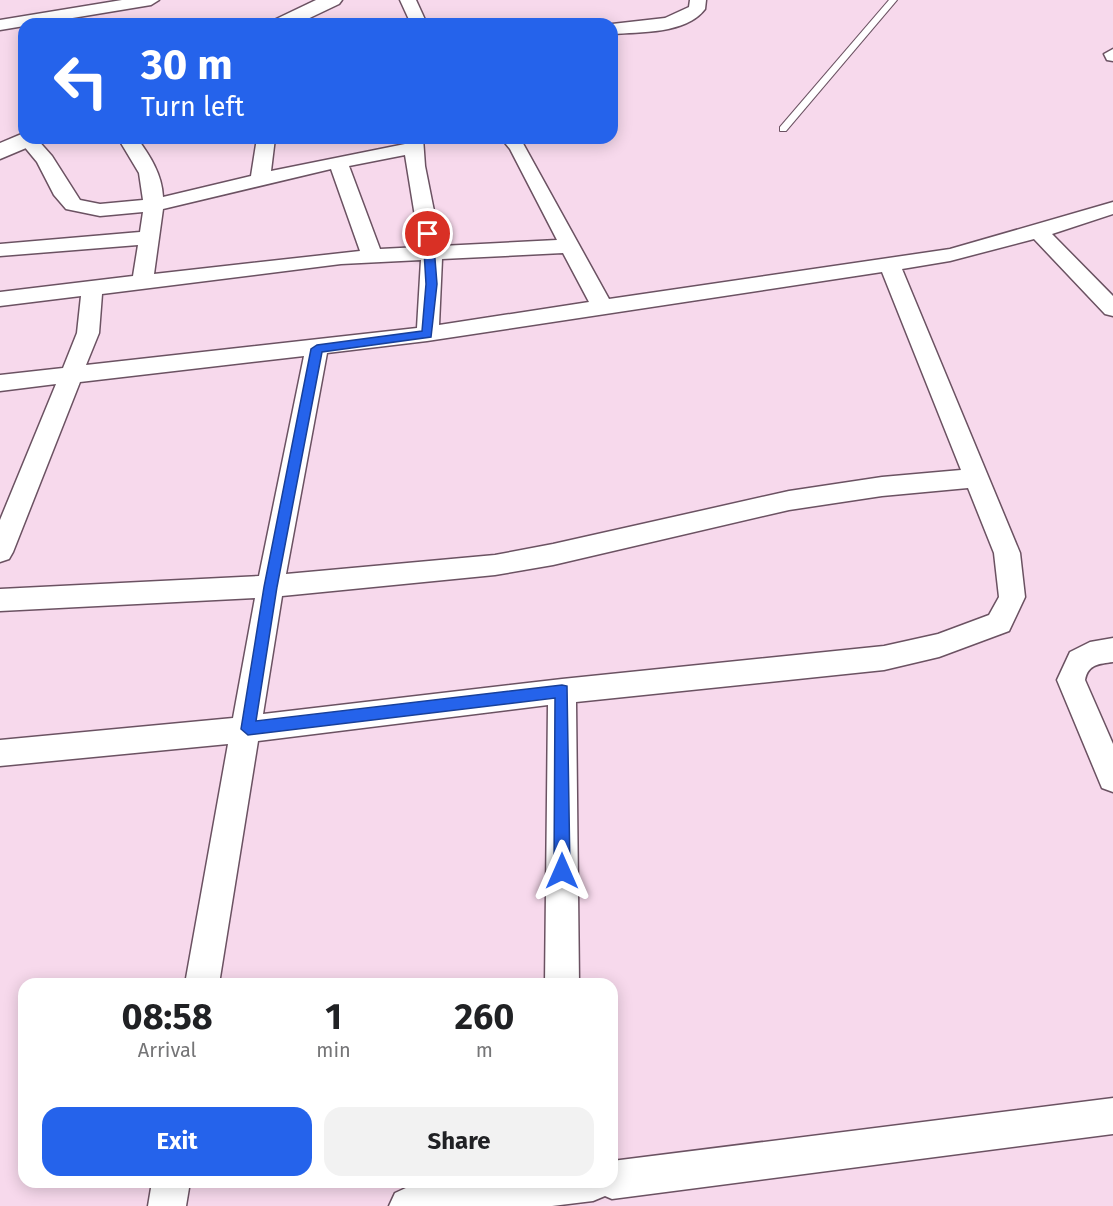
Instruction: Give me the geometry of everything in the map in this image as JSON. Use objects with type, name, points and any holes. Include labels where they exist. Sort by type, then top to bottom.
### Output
[{"type":"main road","points":[[294,18],[332,0]]},
{"type":"main road","points":[[0,152],[18,144]]},
{"type":"street","points":[[42,18],[151,0]]},
{"type":"street","points":[[408,0],[416,18]]},
{"type":"street","points":[[618,28],[670,23],[687,17],[697,9],[698,0]]},
{"type":"street","points":[[0,25],[18,22]]},
{"type":"street","points":[[32,144],[45,160],[64,195],[73,205],[100,210],[155,205],[410,144]]},
{"type":"street","points":[[133,144],[140,152],[153,180],[155,205],[143,282]]},
{"type":"street","points":[[260,179],[265,144]]},
{"type":"street","points":[[414,144],[431,252],[432,284],[427,334]]},
{"type":"street","points":[[515,144],[602,307]]},
{"type":"street","points":[[338,162],[372,256]]},
{"type":"street","points":[[0,383],[317,349],[950,255],[1113,208]]},
{"type":"street","points":[[1038,231],[1113,309]]},
{"type":"street","points":[[0,250],[149,238]]},
{"type":"street","points":[[0,299],[372,256],[570,246]]},
{"type":"street","points":[[0,753],[248,729],[562,691],[884,658],[939,645],[999,623],[1012,597],[1007,553],[889,263]]},
{"type":"street","points":[[0,552],[88,333],[92,289]]},
{"type":"street","points":[[203,978],[248,729],[270,587],[317,349]]},
{"type":"street","points":[[0,600],[128,596],[270,587],[496,565],[620,540],[725,513],[808,496],[889,484],[977,478]]},
{"type":"street","points":[[1113,650],[1081,658],[1072,666],[1071,680],[1078,703],[1113,778]]},
{"type":"street","points":[[562,691],[562,978]]},
{"type":"street","points":[[618,1179],[1113,1116]]},
{"type":"street","points":[[167,1206],[170,1188]]},
{"type":"street","points":[[408,1206],[570,1189]]},
{"type":"lane","points":[[783,129],[893,0]]},
{"type":"route","points":[[428,234],[432,284],[427,334],[317,349],[270,587],[248,729],[562,691],[562,871]]}]
